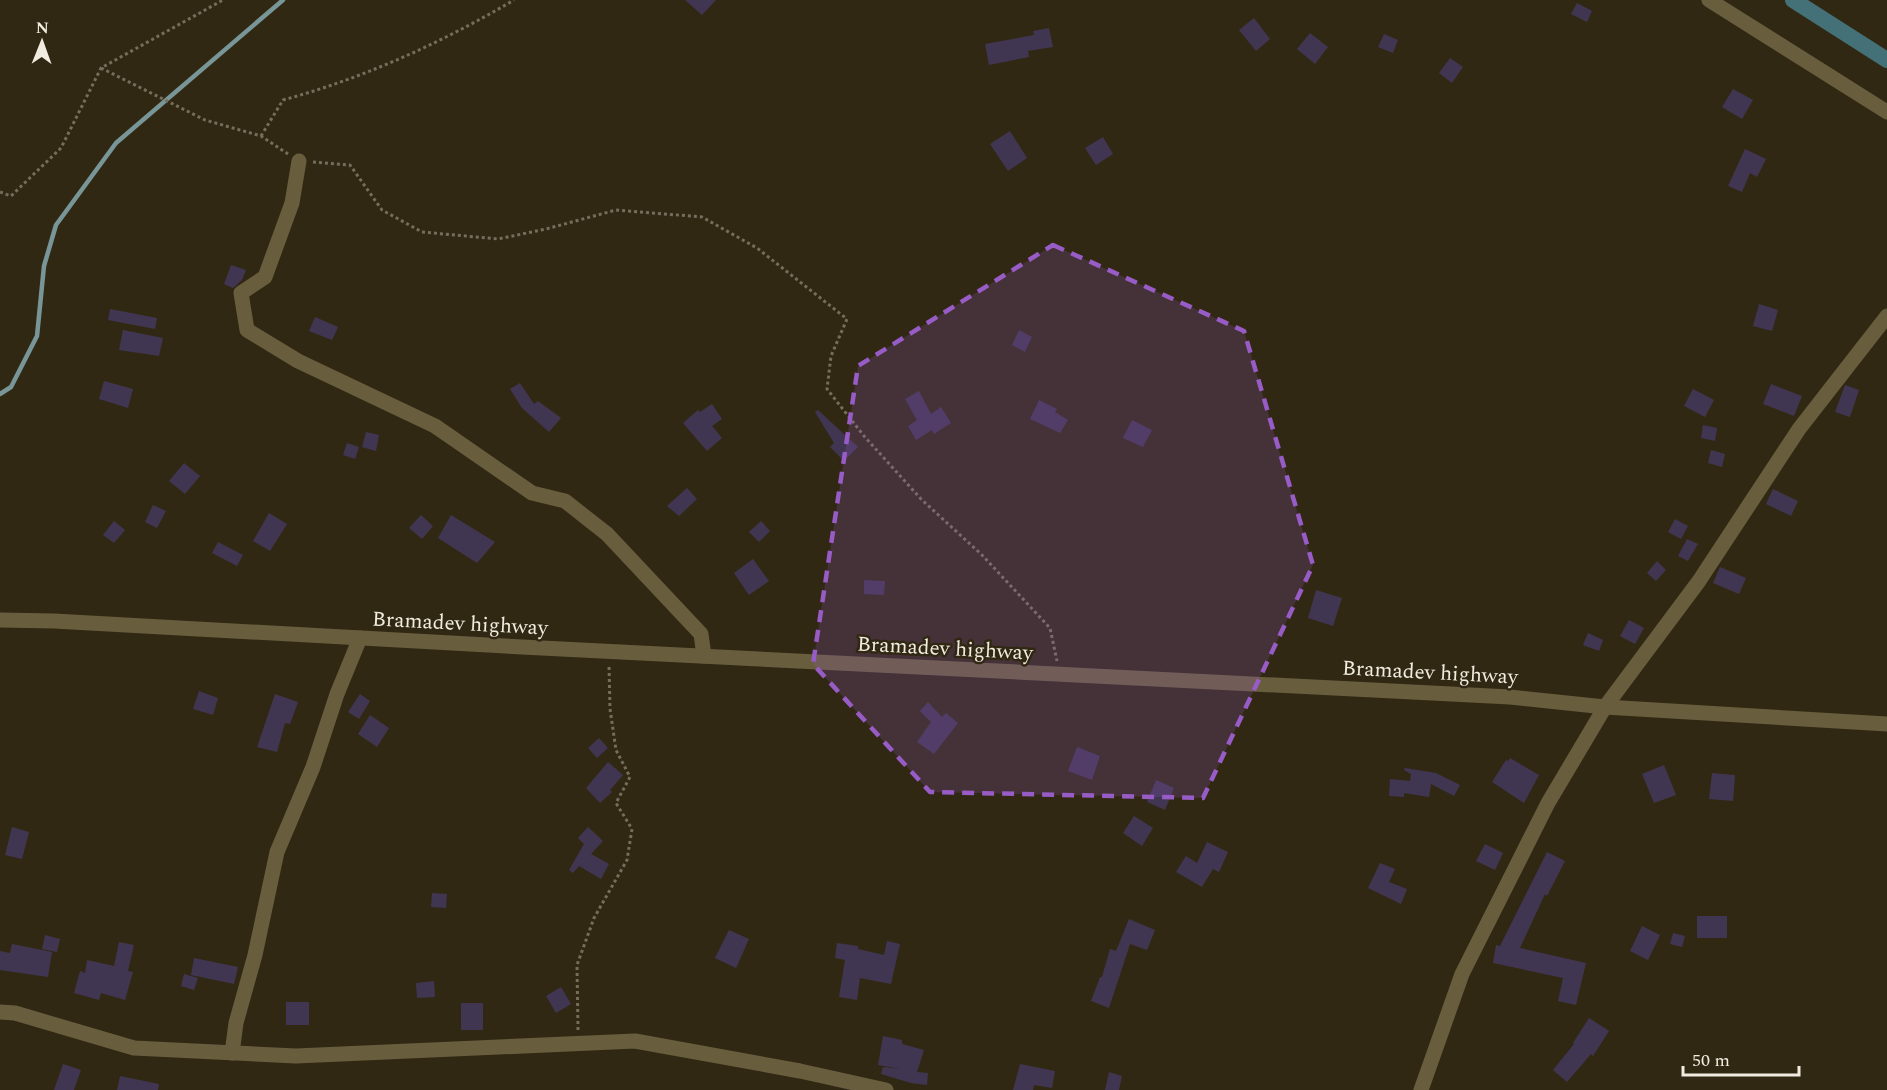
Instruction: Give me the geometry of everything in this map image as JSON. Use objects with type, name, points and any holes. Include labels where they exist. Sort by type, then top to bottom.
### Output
[{"type":"street","points":[[1709,0],[1887,112]]},
{"type":"street","points":[[299,161],[292,203],[265,277],[241,293],[247,330],[298,361],[435,426],[532,493],[565,501],[607,534],[701,634],[704,656]]},
{"type":"street","points":[[1421,1090],[1462,974],[1548,803],[1605,706],[1699,581],[1799,429],[1887,316]]},
{"type":"street","name":"Bramadev highway","points":[[0,621],[54,621],[609,652],[1510,697],[1605,706],[1887,724]]},
{"type":"street","points":[[232,1053],[236,1023],[255,955],[277,852],[313,767],[337,694],[360,638]]},
{"type":"street","points":[[0,1012],[15,1013],[134,1048],[296,1056],[635,1041],[800,1071],[886,1090]]},
{"type":"path","points":[[0,192],[10,196],[61,148],[101,68],[223,0]]},
{"type":"path","points":[[261,136],[283,100],[330,87],[403,58],[481,20],[514,0]]},
{"type":"path","points":[[101,68],[205,120],[261,136],[299,161],[350,165],[382,210],[422,232],[498,239],[616,210],[702,217],[757,248],[847,319],[831,356],[827,389],[864,436],[921,499],[982,555],[1050,628],[1060,674]]},
{"type":"path","points":[[578,1044],[577,965],[594,918],[627,860],[632,829],[616,803],[630,777],[616,750],[610,710],[609,652]]},
{"type":"highlighted area","points":[[1053,245],[1244,331],[1313,565],[1203,798],[930,792],[813,664],[858,366]]},
{"type":"building","points":[[685,0],[716,0],[702,15]]},
{"type":"building","points":[[1577,3],[1592,11],[1587,22],[1571,14]]},
{"type":"building","points":[[1254,18],[1270,39],[1256,51],[1239,30]]},
{"type":"building","points":[[1049,28],[1053,47],[1028,51],[1029,57],[989,65],[985,44],[1034,35],[1033,31]]},
{"type":"building","points":[[1310,33],[1328,47],[1315,64],[1297,49]]},
{"type":"building","points":[[1384,34],[1398,40],[1393,53],[1378,47]]},
{"type":"building","points":[[1450,58],[1463,67],[1452,83],[1439,73]]},
{"type":"building","points":[[1733,89],[1753,100],[1742,119],[1722,107]]},
{"type":"building","points":[[1010,131],[1027,158],[1008,171],[990,144]]},
{"type":"building","points":[[1103,137],[1113,154],[1096,165],[1085,148]]},
{"type":"building","points":[[1745,149],[1766,159],[1757,177],[1750,173],[1742,192],[1728,186]]},
{"type":"building","points":[[231,265],[246,270],[242,280],[233,288],[224,284]]},
{"type":"building","points":[[1759,304],[1778,310],[1772,331],[1753,326]]},
{"type":"building","points":[[110,309],[157,318],[155,329],[108,320]]},
{"type":"building","points":[[315,317],[338,327],[332,340],[309,331]]},
{"type":"building","points":[[123,330],[163,338],[159,356],[119,350]]},
{"type":"building","points":[[1019,330],[1032,337],[1025,352],[1012,345]]},
{"type":"building","points":[[104,381],[133,389],[128,408],[99,399]]},
{"type":"building","points":[[520,383],[534,404],[538,401],[561,418],[549,432],[522,408],[510,389]]},
{"type":"building","points":[[1771,384],[1802,396],[1794,416],[1763,404]]},
{"type":"building","points":[[1845,385],[1859,390],[1850,417],[1835,412]]},
{"type":"building","points":[[1693,389],[1714,400],[1705,417],[1684,406]]},
{"type":"building","points":[[919,391],[931,414],[941,407],[951,423],[934,434],[932,430],[916,440],[908,426],[917,420],[905,399]]},
{"type":"building","points":[[1039,400],[1057,409],[1055,412],[1068,420],[1060,433],[1030,419]]},
{"type":"building","points":[[712,404],[722,419],[712,426],[722,438],[707,451],[683,423],[698,410],[700,412]]},
{"type":"building","points":[[818,410],[858,447],[844,461],[830,447],[834,443],[815,412]]},
{"type":"building","points":[[1132,420],[1152,430],[1143,447],[1123,438]]},
{"type":"building","points":[[1703,425],[1717,428],[1715,441],[1701,438]]},
{"type":"building","points":[[366,432],[379,435],[376,451],[362,447]]},
{"type":"building","points":[[347,443],[359,447],[355,459],[343,455]]},
{"type":"building","points":[[1711,450],[1725,454],[1722,467],[1708,463]]},
{"type":"building","points":[[184,463],[200,476],[185,494],[169,481]]},
{"type":"building","points":[[687,488],[697,499],[679,516],[667,506]]},
{"type":"building","points":[[1773,489],[1798,501],[1791,516],[1766,504]]},
{"type":"building","points":[[153,505],[166,511],[157,528],[145,522]]},
{"type":"building","points":[[269,513],[287,524],[270,551],[253,541]]},
{"type":"building","points":[[421,515],[433,526],[422,539],[409,528]]},
{"type":"building","points":[[451,515],[495,542],[477,563],[438,538]]},
{"type":"building","points":[[1675,519],[1688,526],[1681,539],[1668,532]]},
{"type":"building","points":[[114,521],[125,530],[114,543],[103,535]]},
{"type":"building","points":[[761,521],[770,531],[759,542],[749,532]]},
{"type":"building","points":[[1687,539],[1698,544],[1688,561],[1678,556]]},
{"type":"building","points":[[218,542],[243,555],[237,566],[212,553]]},
{"type":"building","points":[[753,559],[769,581],[749,595],[734,573]]},
{"type":"building","points":[[1657,561],[1666,570],[1656,581],[1647,573]]},
{"type":"building","points":[[1720,567],[1746,578],[1739,594],[1713,583]]},
{"type":"building","points":[[864,580],[885,581],[884,595],[864,594]]},
{"type":"building","points":[[1316,590],[1342,598],[1333,626],[1308,618]]},
{"type":"building","points":[[1629,620],[1644,628],[1635,644],[1620,636]]},
{"type":"building","points":[[1588,633],[1603,640],[1599,651],[1583,645]]},
{"type":"building","points":[[199,691],[218,698],[213,715],[193,709]]},
{"type":"building","points":[[275,694],[298,702],[290,724],[285,723],[277,752],[257,747]]},
{"type":"building","points":[[360,694],[370,701],[359,719],[348,712]]},
{"type":"building","points":[[928,702],[942,717],[946,713],[958,723],[934,754],[917,742],[931,722],[920,711]]},
{"type":"building","points":[[370,715],[389,728],[377,747],[358,734]]},
{"type":"building","points":[[599,738],[608,748],[597,758],[588,748]]},
{"type":"building","points":[[1077,747],[1100,756],[1092,780],[1068,771]]},
{"type":"building","points":[[1510,758],[1539,775],[1524,803],[1492,782],[1506,760]]},
{"type":"building","points":[[608,762],[623,775],[610,790],[612,792],[600,803],[586,788]]},
{"type":"building","points":[[1664,765],[1676,795],[1654,803],[1642,774]]},
{"type":"building","points":[[1405,768],[1436,773],[1460,785],[1454,796],[1431,784],[1429,797],[1404,793],[1404,797],[1389,796],[1390,779],[1410,781],[1411,774],[1404,770]]},
{"type":"building","points":[[1712,773],[1735,775],[1733,801],[1709,799]]},
{"type":"building","points":[[1156,780],[1174,788],[1165,810],[1147,802]]},
{"type":"building","points":[[1134,816],[1153,828],[1142,846],[1123,833]]},
{"type":"building","points":[[12,827],[29,832],[22,859],[5,855]]},
{"type":"building","points":[[588,827],[603,841],[591,854],[609,864],[601,879],[579,866],[573,873],[569,870],[584,844],[578,838]]},
{"type":"building","points":[[1207,842],[1228,852],[1219,872],[1213,869],[1202,887],[1176,872],[1186,856],[1197,863]]},
{"type":"building","points":[[1485,844],[1503,853],[1495,870],[1476,861]]},
{"type":"building","points":[[1547,852],[1565,861],[1547,896],[1545,894],[1520,948],[1586,963],[1576,1005],[1558,1001],[1563,978],[1493,963],[1496,945],[1500,946]]},
{"type":"building","points":[[1380,863],[1395,869],[1389,882],[1407,889],[1401,904],[1368,888]]},
{"type":"building","points":[[432,893],[447,894],[446,908],[431,907]]},
{"type":"building","points":[[1697,916],[1727,916],[1727,938],[1697,938]]},
{"type":"building","points":[[1129,919],[1155,930],[1147,950],[1130,944],[1109,1008],[1091,1001],[1100,977],[1102,977],[1110,949],[1116,951]]},
{"type":"building","points":[[1642,926],[1660,935],[1648,960],[1630,951]]},
{"type":"building","points":[[729,930],[749,939],[736,968],[715,958]]},
{"type":"building","points":[[1673,933],[1685,936],[1682,947],[1670,944]]},
{"type":"building","points":[[45,935],[60,939],[57,952],[42,949]]},
{"type":"building","points":[[887,941],[900,944],[891,984],[860,978],[857,1000],[839,997],[845,960],[835,958],[837,943],[858,946],[858,949],[884,955]]},
{"type":"building","points":[[119,942],[134,945],[128,971],[133,972],[125,1000],[101,993],[99,1000],[74,993],[80,971],[85,973],[87,960],[114,966]]},
{"type":"building","points":[[12,944],[52,952],[48,977],[0,970],[0,951],[10,953]]},
{"type":"building","points":[[194,958],[238,967],[234,984],[191,975]]},
{"type":"building","points":[[184,974],[198,978],[194,990],[181,986]]},
{"type":"building","points":[[434,981],[435,997],[417,998],[416,983]]},
{"type":"building","points":[[561,987],[571,1004],[556,1013],[546,996]]},
{"type":"building","points":[[286,1002],[309,1002],[309,1025],[286,1025]]},
{"type":"building","points":[[461,1003],[483,1003],[483,1030],[461,1030]]},
{"type":"building","points":[[1589,1018],[1609,1031],[1593,1056],[1591,1054],[1567,1082],[1553,1070],[1574,1044]]},
{"type":"building","points":[[883,1036],[902,1040],[902,1044],[924,1050],[917,1072],[928,1073],[927,1085],[881,1074],[883,1067],[901,1069],[878,1065]]},
{"type":"building","points":[[63,1064],[81,1070],[74,1090],[54,1090]]},
{"type":"building","points":[[1020,1064],[1055,1071],[1052,1088],[1034,1085],[1033,1090],[1013,1090]]},
{"type":"building","points":[[1109,1072],[1122,1076],[1119,1090],[1105,1090]]},
{"type":"building","points":[[120,1076],[159,1084],[158,1090],[117,1090]]},
{"type":"waterway","points":[[0,394],[11,387],[37,336],[44,266],[56,225],[116,143],[283,0]]},
{"type":"waterway","points":[[1793,0],[1887,60]]}]
